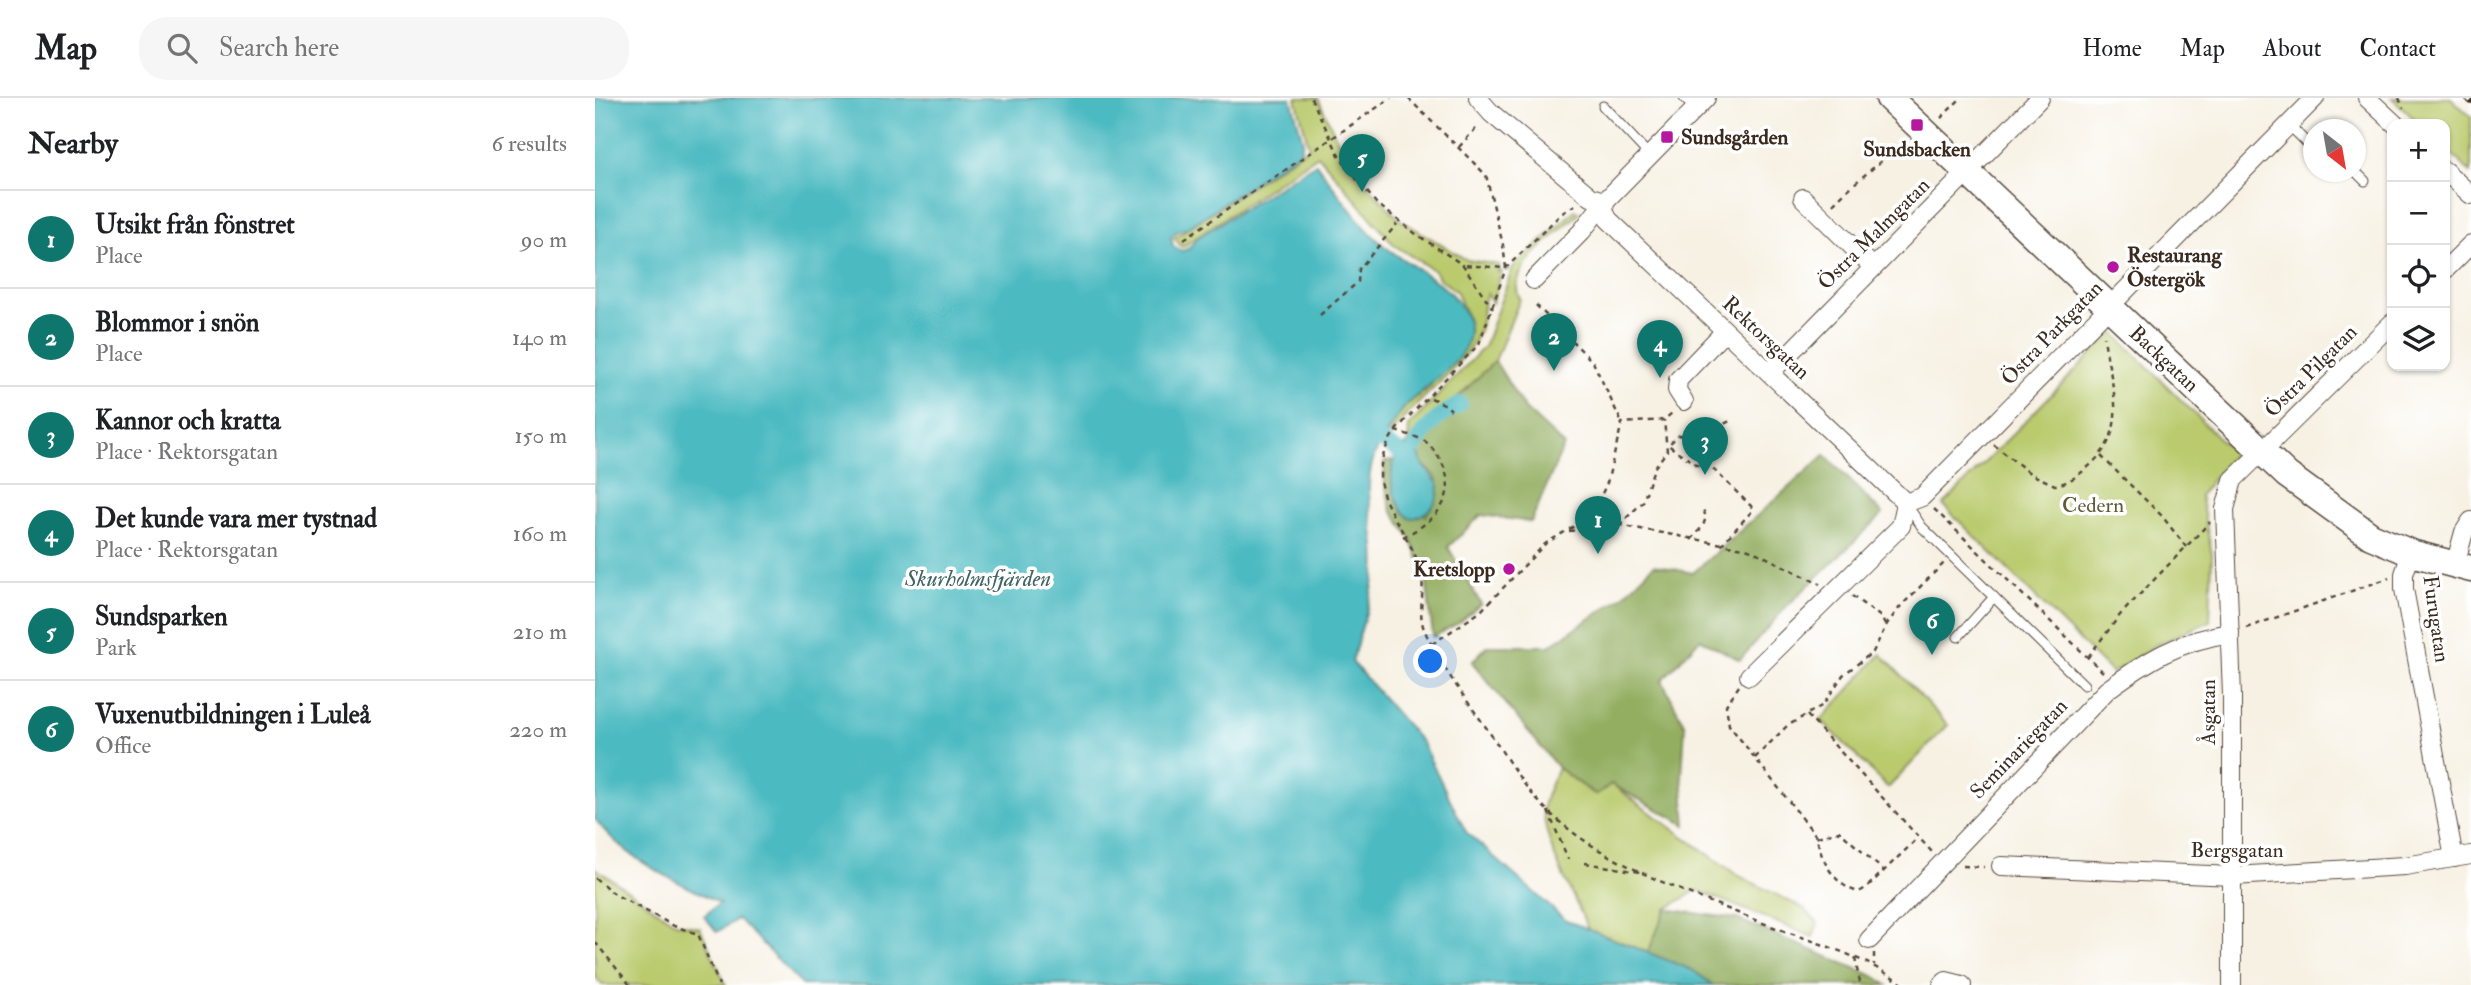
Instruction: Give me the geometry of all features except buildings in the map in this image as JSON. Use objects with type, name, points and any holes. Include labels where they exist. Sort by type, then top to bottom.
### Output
[{"type":"street","points":[[1478,98],[1491,113],[1591,197],[1605,201]]},
{"type":"street","name":"Östra Malmgatan","points":[[1770,373],[2040,98]]},
{"type":"street","name":"Östra Parkgatan","points":[[1914,500],[2107,317],[2315,98]]},
{"type":"street","points":[[2367,98],[2390,119]]},
{"type":"street","name":"Backgatan","points":[[1891,99],[2107,317],[2287,475],[2352,525],[2411,553],[2463,567]]},
{"type":"street","points":[[1534,280],[1582,231],[1605,201],[1650,156],[1695,102]]},
{"type":"street","points":[[2450,176],[2471,195]]},
{"type":"street","points":[[1803,198],[1873,267]]},
{"type":"street","name":"Rektorsgatan","points":[[1605,201],[1604,210],[1608,219],[1770,373],[1914,500]]},
{"type":"street","points":[[2450,265],[2471,243]]},
{"type":"street","name":"Östra Pilgatan","points":[[2263,452],[2387,328]]},
{"type":"street","points":[[1684,401],[1677,390],[1678,380],[1725,331]]},
{"type":"street","name":"Åsgatan","points":[[2232,985],[2233,632],[2225,509],[2233,480],[2263,452]]},
{"type":"street","points":[[1749,676],[1901,526],[1914,500]]},
{"type":"street","points":[[2463,567],[2464,532],[2471,521]]},
{"type":"street","name":"Furugatan","points":[[2411,553],[2404,574],[2404,589],[2463,857]]},
{"type":"street","name":"Seminariegatan","points":[[1869,940],[1943,860],[2116,684],[2147,660],[2195,638],[2233,632]]},
{"type":"street","name":"Bergsgatan","points":[[2001,866],[2232,876],[2405,866],[2463,857]]},
{"type":"street","points":[[1942,985],[1946,981],[1962,985]]},
{"type":"lane","points":[[1603,106],[1650,156]]},
{"type":"lane","points":[[2289,125],[2303,139]]},
{"type":"lane","points":[[1914,500],[1922,527],[2084,685]]},
{"type":"lane","points":[[1958,637],[1994,597]]},
{"type":"path","points":[[1311,98],[1328,138],[1376,203],[1463,265],[1493,309]]},
{"type":"path","points":[[1184,239],[1328,138],[1391,98]]},
{"type":"path","points":[[1408,98],[1488,178],[1506,268],[1479,344],[1395,431],[1386,444],[1380,465],[1381,488],[1388,511],[1421,573],[1421,618],[1432,644],[1460,690],[1548,811],[1568,859]]},
{"type":"path","points":[[1933,127],[1960,98]]},
{"type":"path","points":[[1459,148],[1491,113]]},
{"type":"path","points":[[1821,216],[1865,171],[1880,164],[1911,133]]},
{"type":"path","points":[[1463,265],[1506,268],[1561,214],[1583,202]]},
{"type":"path","points":[[1319,315],[1358,282],[1359,269],[1397,224]]},
{"type":"path","points":[[1432,644],[1480,612],[1545,544],[1569,531],[1598,502],[1614,461],[1622,423],[1593,362],[1536,305]]},
{"type":"path","points":[[1992,444],[2031,474],[2055,485],[2080,474],[2101,456],[2110,442],[2116,417],[2107,317]]},
{"type":"path","points":[[1429,398],[1451,410]]},
{"type":"path","points":[[1622,423],[1664,420],[1684,401]]},
{"type":"path","points":[[1619,525],[1643,502],[1654,468],[1666,454],[1668,444],[1664,420]]},
{"type":"path","points":[[1668,444],[1679,435],[1701,435],[1730,421]]},
{"type":"path","points":[[1395,431],[1419,438],[1439,458],[1448,485],[1443,506],[1436,516],[1403,537]]},
{"type":"path","points":[[1668,444],[1697,465],[1712,468],[1751,506],[1753,510],[1721,545]]},
{"type":"path","points":[[2101,456],[2162,516],[2186,547]]},
{"type":"path","points":[[1914,500],[2116,684]]},
{"type":"path","points":[[1691,540],[1703,526],[1706,517],[1702,508]]},
{"type":"path","points":[[2088,657],[2120,615],[2214,517]]},
{"type":"path","points":[[1569,531],[1619,525],[1749,549],[1838,590],[1881,617],[1886,626]]},
{"type":"path","points":[[1754,759],[1787,726],[1823,705],[1843,675],[1873,652],[1886,626],[1951,555]]},
{"type":"path","points":[[2233,632],[2393,576]]},
{"type":"path","points":[[1749,676],[1731,695],[1726,716],[1754,759],[1817,837],[1824,864],[1852,890],[1859,892],[1917,839]]},
{"type":"path","points":[[1807,715],[1878,790],[1917,839],[1943,860],[1950,865],[2001,866]]},
{"type":"path","points":[[1548,811],[1588,842],[1642,871],[1751,919],[1883,970],[1904,985]]},
{"type":"path","points":[[1817,837],[1839,831],[1884,871]]},
{"type":"path","points":[[1585,863],[1624,871],[1642,871]]},
{"type":"path","points":[[595,878],[616,895],[674,926],[698,934],[719,985]]},
{"type":"path","points":[[595,942],[630,985]]},
{"type":"path","points":[[1855,958],[1860,985]]},
{"type":"green space","points":[[1296,98],[1318,98],[1349,165],[1399,219],[1467,260],[1500,265],[1497,272],[1502,271],[1492,303],[1487,294],[1481,324],[1472,345],[1452,371],[1394,429],[1385,443],[1382,441],[1405,406],[1429,388],[1468,320],[1457,292],[1439,278],[1436,272],[1394,245],[1318,155],[1182,247],[1174,238],[1309,147]]},
{"type":"green space","points":[[2392,98],[2451,98],[2471,117],[2471,173],[2450,153],[2450,119],[2415,119]]},
{"type":"green space","points":[[1575,210],[1580,213],[1536,252],[1519,276],[1517,288],[1520,299],[1495,361],[1424,430],[1417,449],[1408,444],[1409,426],[1484,347],[1513,267]]},
{"type":"green space","name":"Cedern","points":[[2113,332],[2234,453],[2200,495],[2212,554],[2210,621],[2156,645],[2112,673],[1943,505]]},
{"type":"green space","points":[[1495,361],[1524,408],[1564,445],[1531,522],[1481,515],[1448,547],[1481,604],[1460,622],[1433,637],[1426,577],[1410,537],[1392,511],[1385,486],[1384,462],[1392,460],[1393,487],[1426,516],[1439,493],[1436,477],[1422,463],[1417,449],[1424,430]]},
{"type":"green space","points":[[1825,455],[1883,514],[1785,608],[1740,660],[1700,639],[1662,680],[1685,726],[1682,775],[1686,825],[1611,784],[1596,795],[1558,768],[1472,662],[1487,646],[1549,646],[1622,597],[1654,565],[1693,573]]},
{"type":"green space","points":[[1881,654],[1948,725],[1888,788],[1821,720]]},
{"type":"green space","points":[[1558,768],[1595,795],[1611,784],[1737,875],[1803,908],[1818,923],[1813,937],[1697,890],[1666,909],[1648,953],[1588,929],[1555,856],[1545,826],[1543,805]]},
{"type":"green space","points":[[595,868],[676,923],[700,928],[726,985],[602,985],[595,976]]},
{"type":"green space","points":[[1666,909],[1737,919],[1876,977],[1887,985],[1713,985],[1692,970],[1648,953]]},
{"type":"water","name":"Skurholmsfjärden","points":[[595,98],[1291,98],[1303,141],[1300,151],[1189,227],[1176,232],[1171,237],[1173,246],[1182,251],[1188,249],[1197,238],[1316,163],[1348,206],[1383,245],[1452,295],[1467,318],[1469,332],[1466,346],[1458,358],[1397,417],[1372,463],[1369,494],[1375,542],[1375,574],[1352,662],[1422,743],[1466,832],[1565,920],[1692,970],[1713,985],[802,985],[738,919],[717,932],[704,916],[720,903],[636,858],[607,834],[595,819]]},
{"type":"water","points":[[1408,444],[1417,449],[1422,463],[1439,485],[1437,498],[1431,508],[1410,519],[1398,502],[1392,480],[1395,459]]},
{"type":"waterway","points":[[1415,447],[1423,433],[1434,422],[1460,404]]},
{"type":"waterway","points":[[1382,441],[1398,451]]},
{"type":"railway","points":[[2468,98],[2471,101]]},
{"type":"place","name":"Sundsbacken","points":[[1917,125]]},
{"type":"place","name":"Sundsgården","points":[[1667,137]]},
{"type":"place","name":"Sundsparken","points":[[1362,192]]},
{"type":"place","name":"Restaurang Östergök","points":[[2113,267]]},
{"type":"place","name":"Blommor i snön","points":[[1554,371]]},
{"type":"place","name":"Det kunde vara mer tystnad","points":[[1660,378]]},
{"type":"place","name":"Kannor och kratta","points":[[1705,475]]},
{"type":"place","name":"Utsikt från fönstret","points":[[1598,554]]},
{"type":"place","name":"Kretslopp","points":[[1509,569]]},
{"type":"place","name":"Vuxenutbildningen i Luleå","points":[[1932,655]]}]
